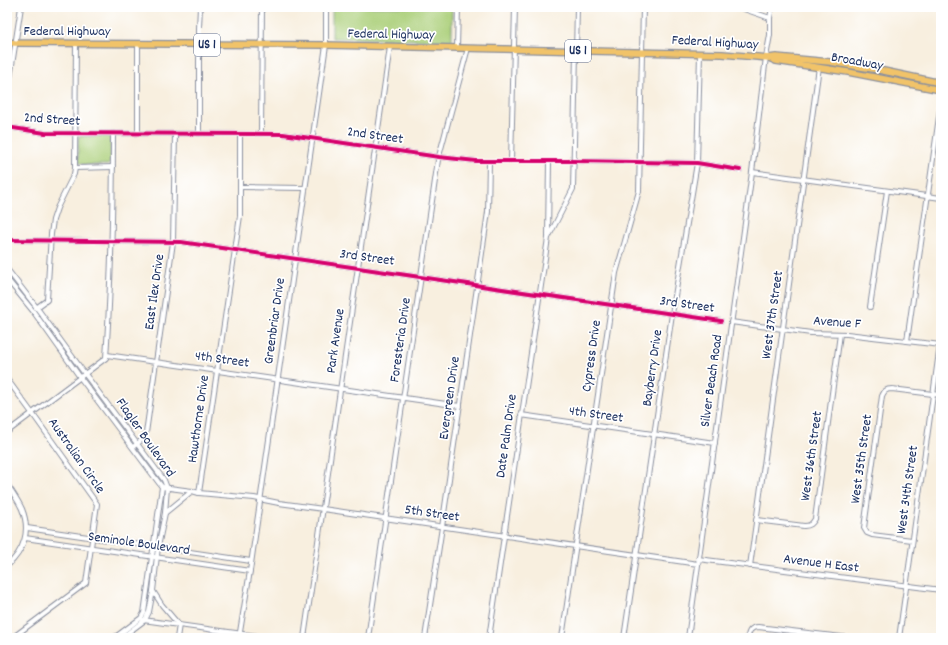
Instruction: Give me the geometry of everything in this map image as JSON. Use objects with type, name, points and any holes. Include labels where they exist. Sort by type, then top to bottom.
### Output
[{"type":"main road","name":"Federal Highway","points":[[7,42],[326,45],[642,52],[767,58]]},
{"type":"main road","name":"Federal Highway","points":[[7,46],[15,43]]},
{"type":"main road","name":"Broadway","points":[[767,58],[776,56],[830,62],[941,83]]},
{"type":"main road","name":"Broadway","points":[[767,58],[776,61],[820,67],[941,90]]},
{"type":"main road","points":[[848,72],[853,70],[882,75],[887,75],[889,72]]},
{"type":"street","points":[[7,98],[22,7]]},
{"type":"street","points":[[199,134],[200,7]]},
{"type":"street","points":[[261,134],[262,7]]},
{"type":"street","name":"Greenbriar Drive","points":[[239,636],[250,571],[326,45],[326,7]]},
{"type":"street","points":[[457,48],[458,7]]},
{"type":"street","points":[[511,161],[515,7]]},
{"type":"street","name":"Date Palm Drive","points":[[548,238],[573,190],[577,7]]},
{"type":"street","name":"Cypress Drive","points":[[562,638],[616,272],[639,191],[643,7]]},
{"type":"street","points":[[722,7],[741,8],[770,18]]},
{"type":"street","name":"Silver Beach Road","points":[[688,638],[752,172],[770,35],[770,18],[772,7]]},
{"type":"street","points":[[33,311],[47,300],[53,220],[57,208],[74,174],[75,168],[76,43]]},
{"type":"street","points":[[138,44],[138,133]]},
{"type":"street","name":"Park Avenue","points":[[304,638],[390,47]]},
{"type":"street","name":"Foresteria Drive","points":[[368,638],[439,157],[468,48]]},
{"type":"street","name":"Bayberry Drive","points":[[624,638],[672,314],[696,164],[700,54]]},
{"type":"street","name":"West 37th Street","points":[[750,566],[820,67]]},
{"type":"street","points":[[907,341],[941,103]]},
{"type":"street","name":"2nd Street","points":[[7,127],[45,133],[283,134],[476,161],[640,162],[696,164],[740,170]]},
{"type":"street","points":[[7,432],[106,358],[112,242],[113,133]]},
{"type":"street","name":"East Ilex Drive","points":[[138,444],[146,433],[173,242],[175,134]]},
{"type":"street","name":"Hawthorne Drive","points":[[199,493],[240,216],[240,134]]},
{"type":"street","name":"Evergreen Drive","points":[[425,638],[488,212],[489,161]]},
{"type":"street","name":"Date Palm Drive","points":[[489,638],[548,238],[549,161]]},
{"type":"street","points":[[75,168],[113,167]]},
{"type":"street","points":[[752,172],[941,198]]},
{"type":"street","points":[[240,188],[305,188]]},
{"type":"street","points":[[870,307],[887,191]]},
{"type":"street","name":"3rd Street","points":[[7,240],[181,242],[721,321]]},
{"type":"street","name":"Flagler Boulevard","points":[[7,269],[164,480],[164,514],[156,547]]},
{"type":"street","name":"Flagler Boulevard","points":[[7,279],[33,311],[80,377],[164,487],[156,547],[153,591],[149,612],[143,619]]},
{"type":"street","name":"Avenue F","points":[[731,322],[811,333],[840,334],[940,345]]},
{"type":"street","name":"West 36th Street","points":[[756,520],[804,526],[809,526],[814,522],[840,334]]},
{"type":"street","name":"West 34th Street","points":[[899,638],[940,345]]},
{"type":"street","name":"4th Street","points":[[107,355],[460,406]]},
{"type":"street","name":"Australian Circle","points":[[7,379],[97,504],[86,583],[12,638]]},
{"type":"street","name":"West 35th Street","points":[[912,540],[872,535],[867,533],[865,530],[864,525],[882,396],[884,392],[889,389],[933,394]]},
{"type":"street","points":[[933,394],[941,395]]},
{"type":"street","name":"4th Street","points":[[521,415],[715,443]]},
{"type":"street","points":[[133,447],[138,444]]},
{"type":"street","points":[[7,484],[22,508],[27,528],[20,551],[7,566]]},
{"type":"street","name":"5th Street","points":[[164,487],[199,493],[254,498],[504,536],[698,562]]},
{"type":"street","points":[[164,514],[192,491]]},
{"type":"street","name":"Seminole Boulevard","points":[[27,528],[251,561]]},
{"type":"street","name":"Seminole Boulevard","points":[[25,538],[250,571]]},
{"type":"street","name":"Flagler Boulevard","points":[[143,619],[155,557]]},
{"type":"street","name":"Avenue H East","points":[[698,562],[750,566],[941,590]]},
{"type":"street","points":[[153,591],[162,605],[179,625],[177,638]]},
{"type":"street","points":[[121,638],[143,619]]},
{"type":"street","points":[[114,638],[143,619],[239,636],[272,638]]},
{"type":"street","points":[[748,638],[749,632],[752,628],[758,627],[849,638]]},
{"type":"street","points":[[798,638],[799,632]]},
{"type":"green space","points":[[332,7],[452,7],[452,41],[332,38]]},
{"type":"green space","points":[[79,136],[110,137],[111,162],[108,165],[84,165],[78,162]]},
{"type":"cycle path","points":[[7,127],[45,133],[283,134],[476,161],[697,163],[740,170]]},
{"type":"cycle path","points":[[7,240],[181,242],[721,321]]}]
